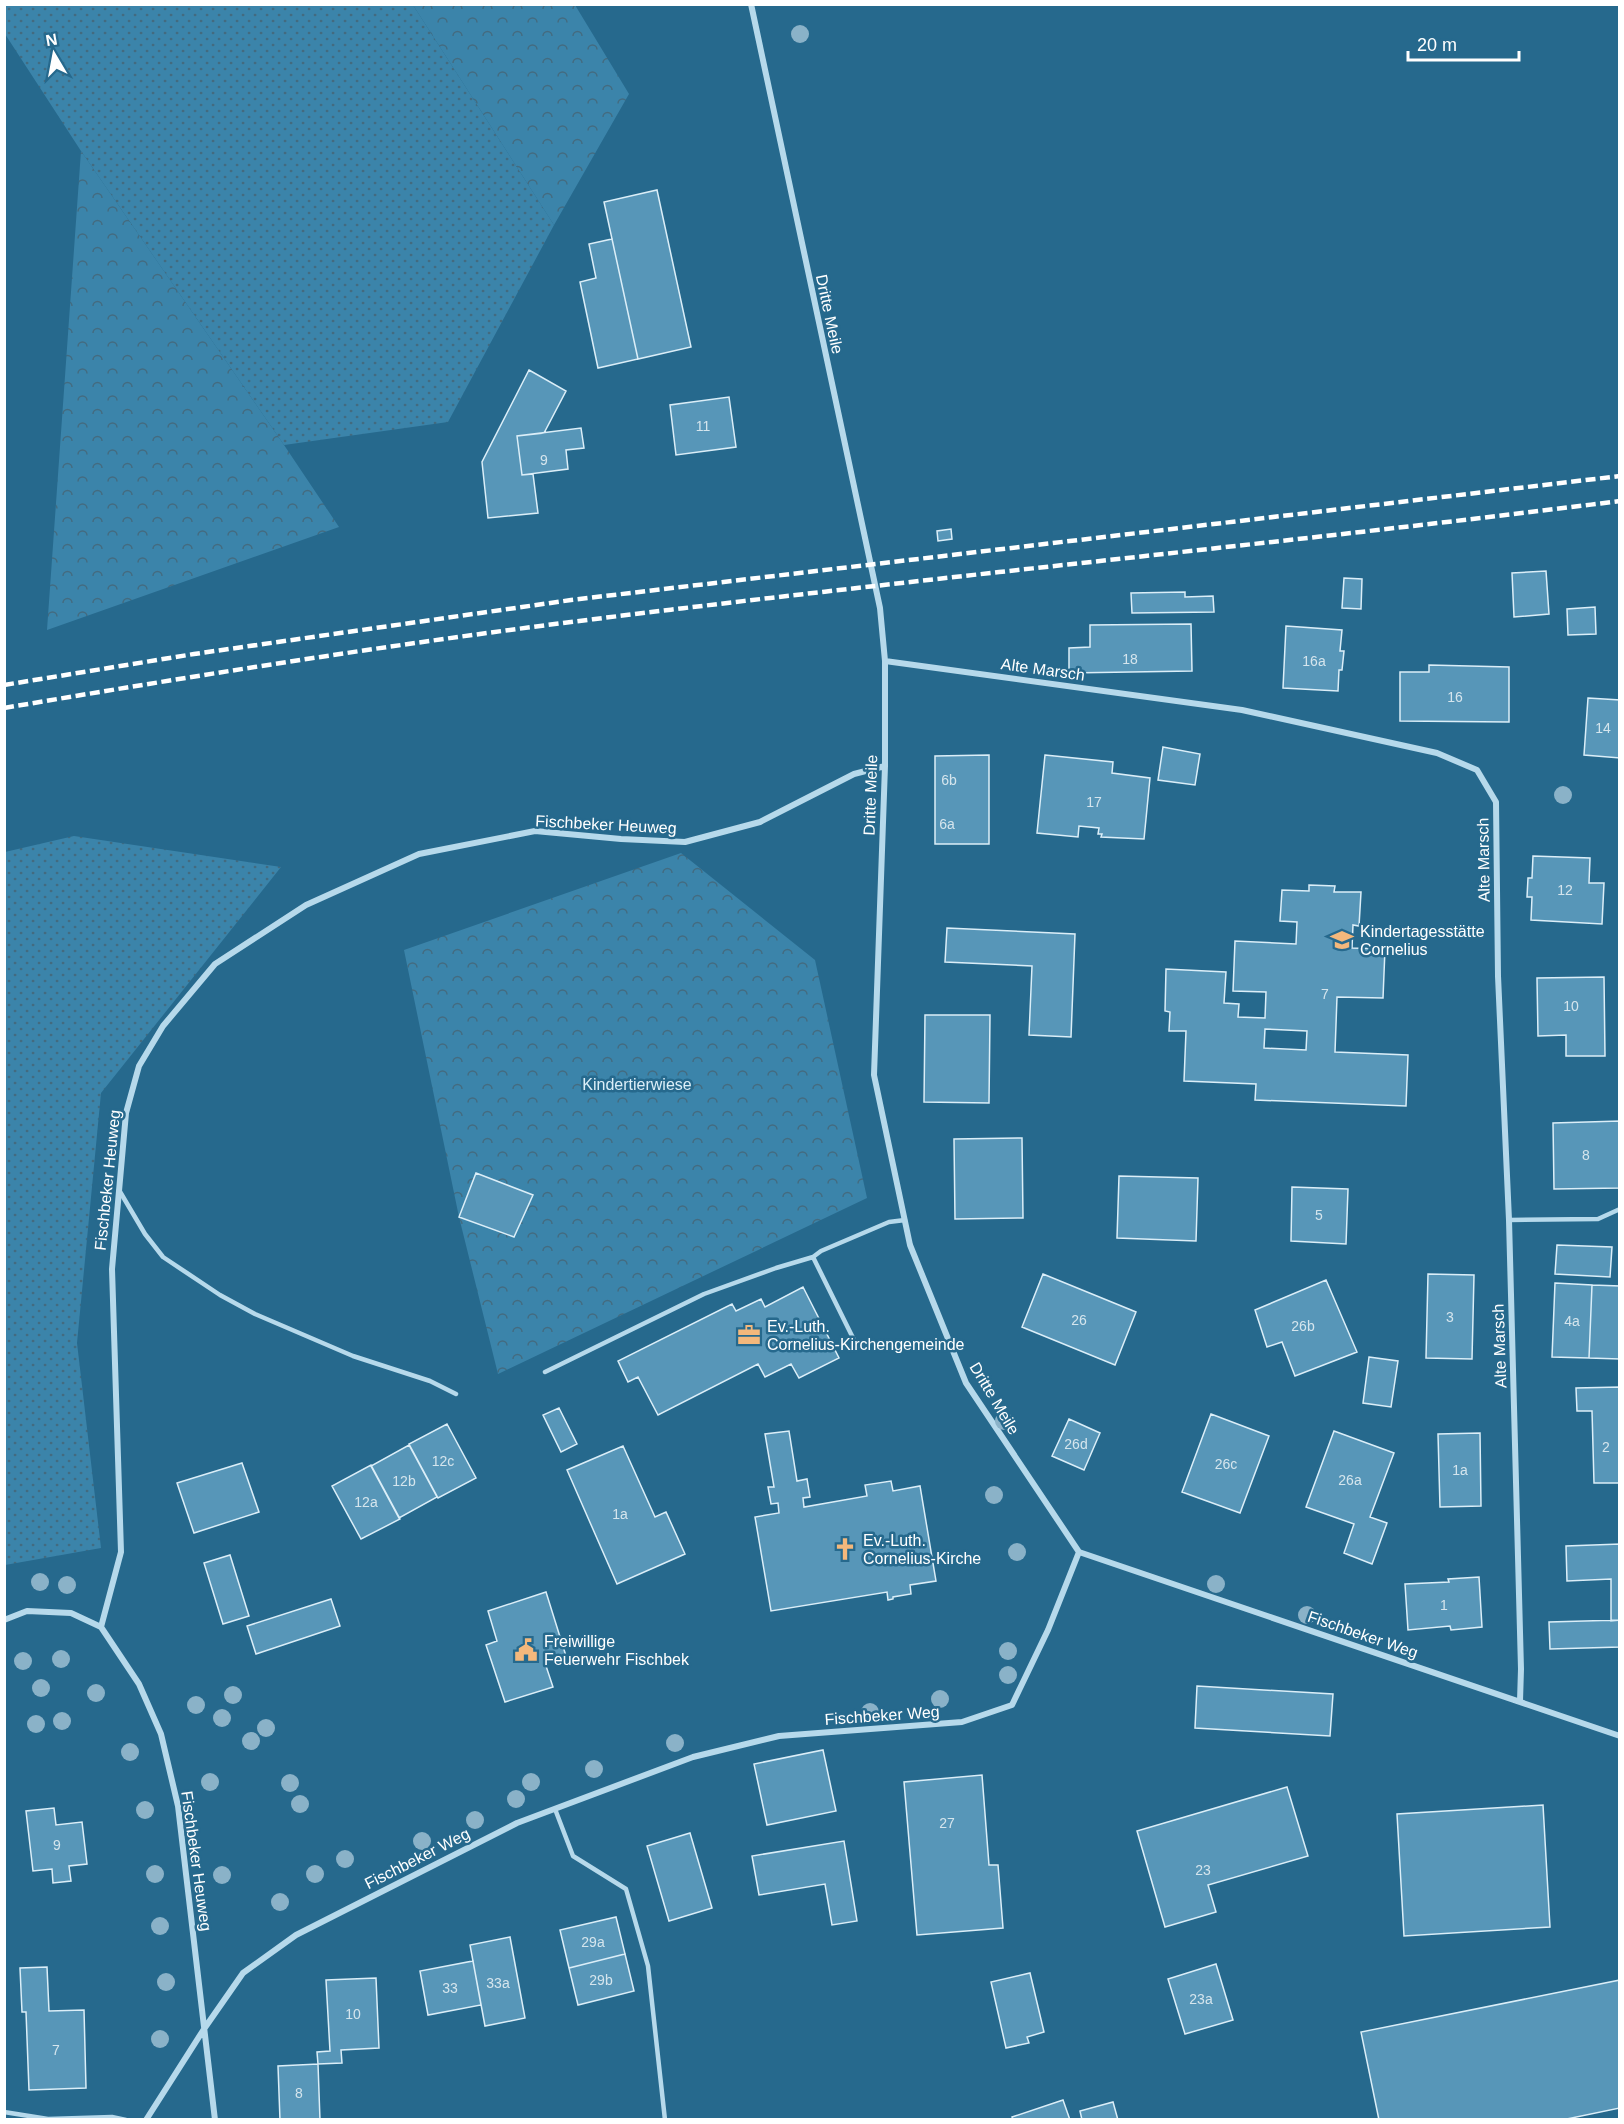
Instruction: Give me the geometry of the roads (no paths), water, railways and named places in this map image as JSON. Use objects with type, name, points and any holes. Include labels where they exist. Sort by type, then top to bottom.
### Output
[{"type":"street","name":"Dritte Meile","points":[[751,4],[826,365],[876,586],[885,661],[885,766],[874,1075],[910,1245],[966,1383],[1079,1552]]},
{"type":"street","name":"Alte Marsch","points":[[885,661],[1242,710],[1437,753],[1476,770],[1496,802],[1498,976],[1509,1220],[1520,1701]]},
{"type":"street","name":"Fischbeker Heuweg","points":[[215,2120],[178,1806],[161,1734],[139,1684],[101,1627],[121,1552],[112,1269],[126,1113],[139,1066],[163,1026],[215,964],[306,906],[419,854],[535,831],[685,842],[760,822],[854,774],[885,766]]},
{"type":"street","name":"Fischbeker Weg","points":[[146,2120],[243,1973],[296,1935],[518,1823],[693,1757],[779,1736],[962,1722],[1012,1705],[1048,1630],[1079,1552],[1620,1736]]},
{"type":"street","points":[[4,1620],[27,1611],[71,1613],[101,1627]]},
{"type":"lane","points":[[119,1190],[145,1234],[163,1257],[220,1295],[255,1314],[352,1356],[421,1377],[456,1394]]},
{"type":"lane","points":[[1509,1220],[1598,1219],[1620,1209]]},
{"type":"lane","points":[[545,1372],[704,1294],[813,1257],[821,1251],[889,1222],[905,1220]]},
{"type":"lane","points":[[813,1257],[855,1342]]},
{"type":"lane","points":[[555,1809],[573,1856],[626,1889],[648,1966],[665,2120]]},
{"type":"lane","points":[[4,2112],[48,2119],[112,2116],[126,2120]]},
{"type":"railway","points":[[4,685],[194,654],[571,600],[1620,476]]},
{"type":"railway","points":[[4,708],[287,662],[571,622],[1620,501]]},
{"type":"place","name":"Kindertagesstätte Cornelius","points":[[1342,940]]},
{"type":"place","name":"Ev.-Luth. Cornelius-Kirchengemeinde","points":[[749,1335]]},
{"type":"place","name":"Ev.-Luth. Cornelius-Kirche","points":[[845,1549]]},
{"type":"place","name":"Freiwillige Feuerwehr Fischbek","points":[[526,1650]]},
{"type":"park label","name":"Kindertierwiese","points":[[637,1084]]}]
